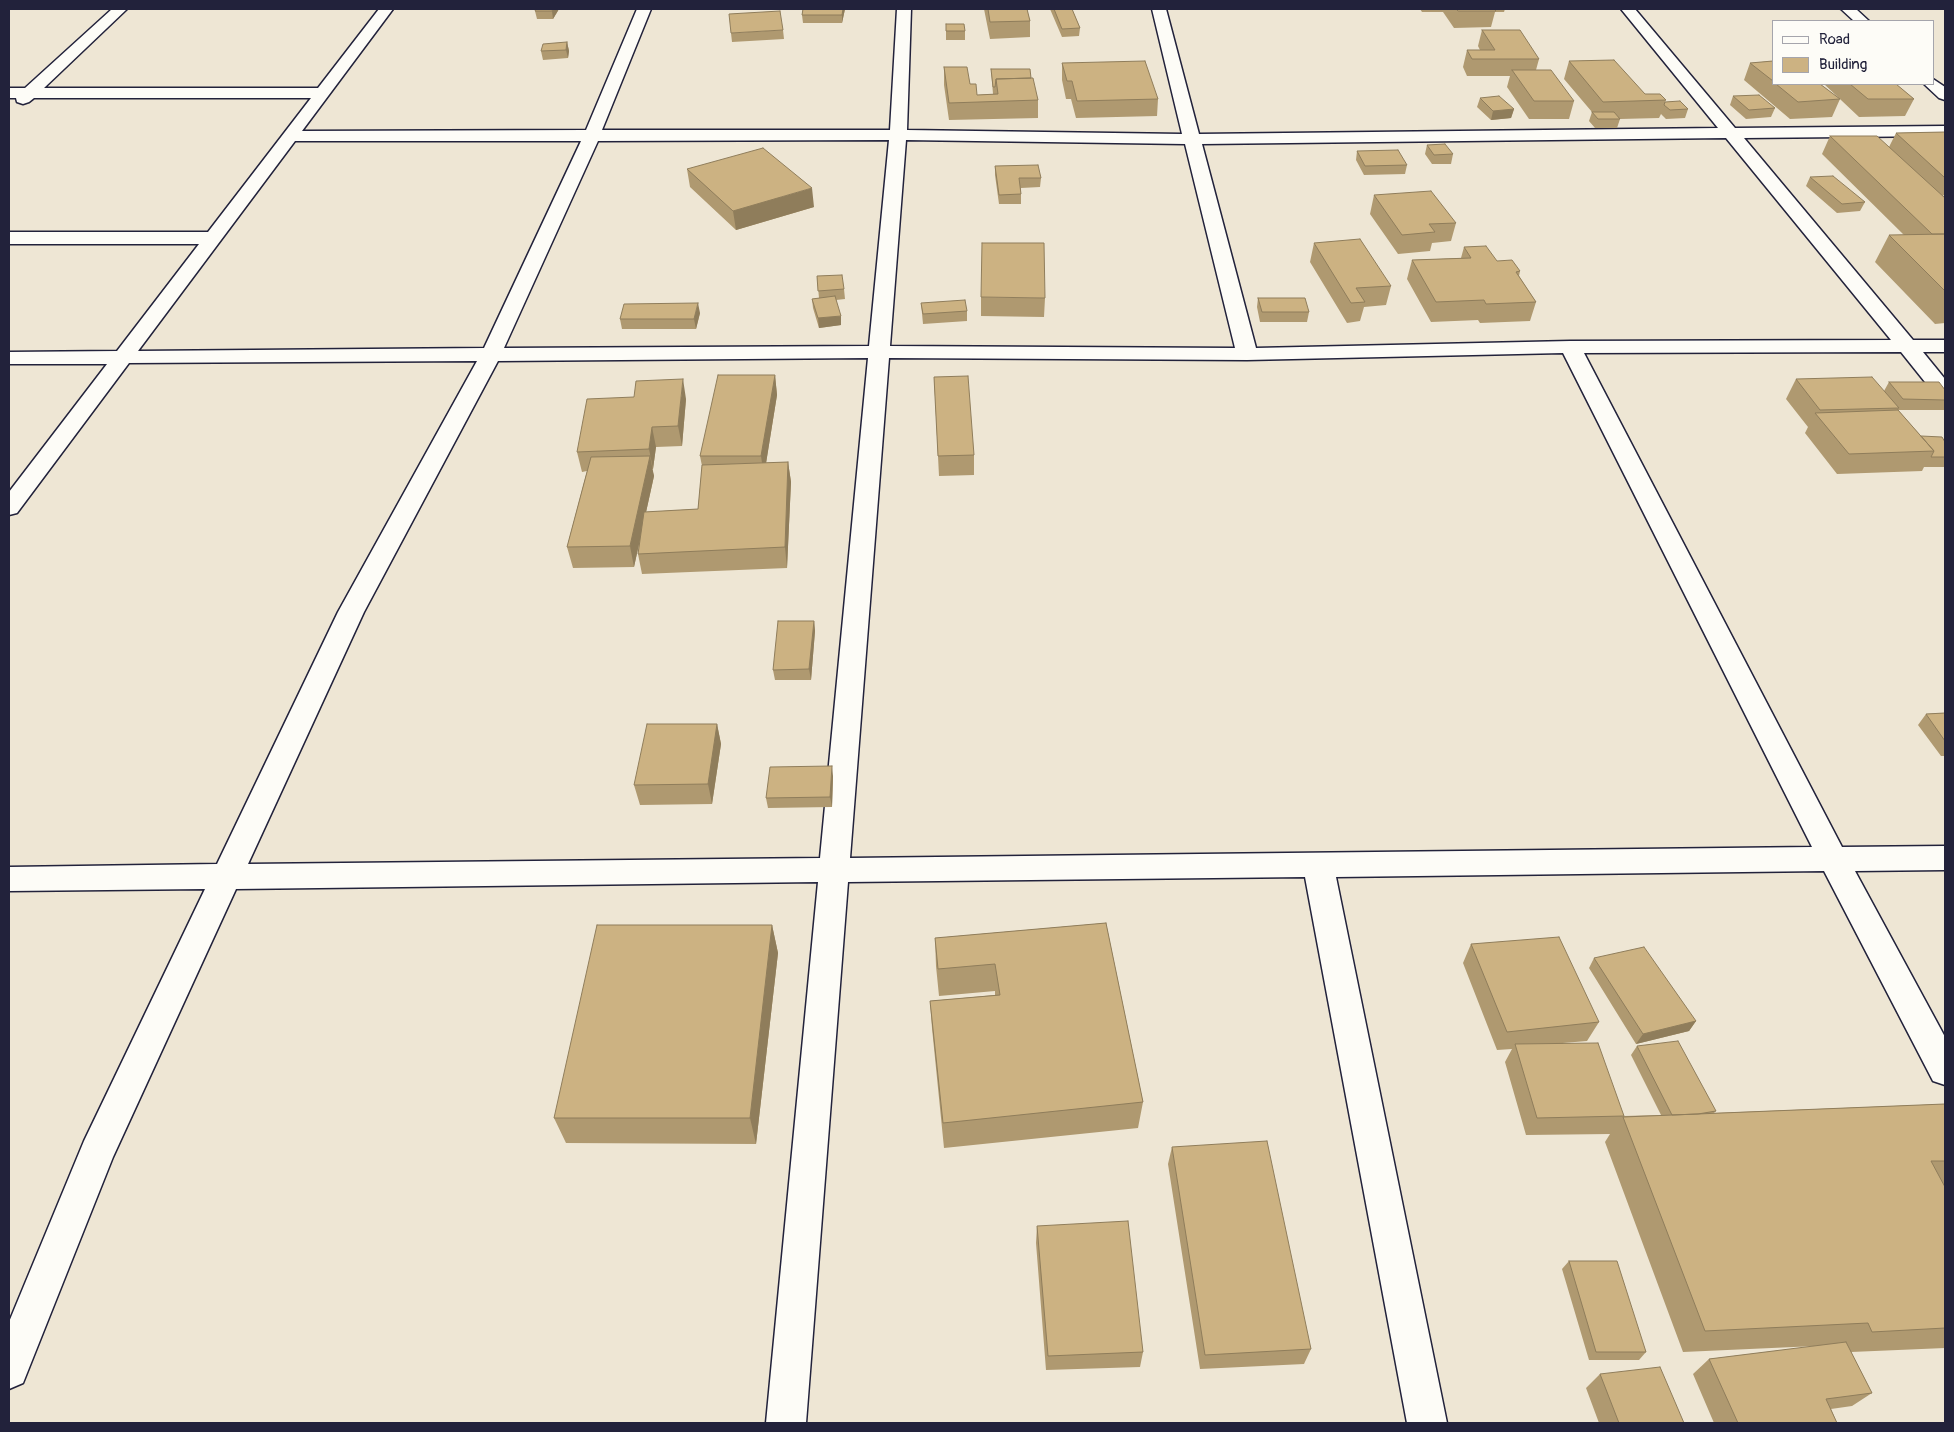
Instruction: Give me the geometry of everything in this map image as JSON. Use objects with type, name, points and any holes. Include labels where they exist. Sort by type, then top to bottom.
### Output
[{"type":"street","points":[[9,112],[120,9]]},
{"type":"street","points":[[9,508],[386,9]]},
{"type":"street","points":[[9,1369],[97,1153],[351,612],[491,355],[592,135],[644,9]]},
{"type":"street","points":[[786,1423],[898,136],[904,9]]},
{"type":"street","points":[[1159,9],[1247,354]]},
{"type":"street","points":[[1628,9],[1945,392]]},
{"type":"street","points":[[1848,9],[1861,20]]},
{"type":"street","points":[[1933,85],[1945,95]]},
{"type":"street","points":[[9,93],[322,93]]},
{"type":"street","points":[[289,136],[898,136],[1191,139],[1945,131]]},
{"type":"street","points":[[9,238],[213,238]]},
{"type":"street","points":[[9,358],[878,352],[1247,354],[1570,348],[1945,346]]},
{"type":"street","points":[[1570,348],[1833,859],[1945,1070]]},
{"type":"street","points":[[9,879],[1945,858]]},
{"type":"street","points":[[1318,865],[1427,1423]]},
{"type":"building","points":[[536,9],[553,9],[552,11],[535,11]]},
{"type":"building","points":[[803,9],[843,9],[842,15],[802,15]]},
{"type":"building","points":[[988,9],[1027,9],[1030,21],[990,22]]},
{"type":"building","points":[[1054,9],[1072,9],[1080,28],[1062,29]]},
{"type":"building","points":[[1456,9],[1494,9],[1496,11],[1458,11]]},
{"type":"building","points":[[780,11],[783,30],[731,33],[729,14]]},
{"type":"building","points":[[946,24],[964,24],[965,31],[946,31]]},
{"type":"building","points":[[1482,30],[1520,30],[1539,59],[1472,59],[1467,50],[1495,50]]},
{"type":"building","points":[[567,42],[566,50],[541,51],[543,44]]},
{"type":"building","points":[[1614,60],[1645,94],[1660,94],[1666,100],[1603,102],[1569,61]]},
{"type":"building","points":[[1145,61],[1158,99],[1077,101],[1072,81],[1067,81],[1062,63]]},
{"type":"building","points":[[1772,61],[1772,80],[1750,63]]},
{"type":"building","points":[[944,67],[967,67],[970,84],[976,84],[977,95],[998,94],[996,79],[1033,78],[1038,100],[949,103]]},
{"type":"building","points":[[991,69],[1030,69],[1031,78],[996,79],[995,87],[993,87]]},
{"type":"building","points":[[1512,70],[1551,70],[1574,101],[1534,101]]},
{"type":"building","points":[[1777,85],[1821,85],[1840,99],[1798,102]]},
{"type":"building","points":[[1851,85],[1897,85],[1914,99],[1868,99]]},
{"type":"building","points":[[1759,95],[1775,108],[1749,110],[1733,96]]},
{"type":"building","points":[[1499,96],[1514,109],[1493,111],[1480,98]]},
{"type":"building","points":[[1680,101],[1688,109],[1670,110],[1664,105],[1665,102]]},
{"type":"building","points":[[1592,112],[1614,112],[1620,119],[1598,119]]},
{"type":"building","points":[[1945,132],[1945,177],[1896,133]]},
{"type":"building","points":[[1830,136],[1877,136],[1945,198],[1945,234],[1932,234]]},
{"type":"building","points":[[1445,144],[1453,154],[1434,155],[1427,145]]},
{"type":"building","points":[[763,148],[812,188],[733,211],[687,169]]},
{"type":"building","points":[[1398,150],[1407,165],[1365,166],[1357,151]]},
{"type":"building","points":[[1038,165],[1041,178],[1019,178],[1021,194],[999,195],[995,166]]},
{"type":"building","points":[[1833,176],[1865,202],[1842,204],[1810,177]]},
{"type":"building","points":[[1431,191],[1456,223],[1429,224],[1435,232],[1402,235],[1374,195]]},
{"type":"building","points":[[1945,234],[1945,291],[1889,235]]},
{"type":"building","points":[[1360,239],[1391,286],[1356,288],[1365,302],[1351,303],[1314,243]]},
{"type":"building","points":[[982,243],[1044,243],[1045,298],[981,297]]},
{"type":"building","points":[[1486,246],[1497,261],[1512,260],[1520,271],[1516,272],[1536,302],[1486,304],[1484,300],[1436,302],[1412,260],[1471,258],[1464,247]]},
{"type":"building","points":[[842,275],[844,289],[818,291],[817,276]]},
{"type":"building","points":[[835,296],[841,316],[818,318],[812,299]]},
{"type":"building","points":[[1258,298],[1305,298],[1309,312],[1262,312]]},
{"type":"building","points":[[965,300],[967,311],[923,314],[921,303]]},
{"type":"building","points":[[698,303],[694,319],[620,319],[624,304]]},
{"type":"building","points":[[718,375],[775,375],[761,456],[700,456]]},
{"type":"building","points":[[968,376],[974,455],[938,456],[934,377]]},
{"type":"building","points":[[1872,377],[1899,408],[1820,410],[1796,379]]},
{"type":"building","points":[[683,379],[678,426],[652,427],[649,449],[577,452],[587,399],[634,397],[636,381]]},
{"type":"building","points":[[1889,382],[1939,382],[1945,390],[1945,400],[1903,399]]},
{"type":"building","points":[[1898,410],[1934,451],[1849,454],[1815,413]]},
{"type":"building","points":[[1921,436],[1942,437],[1945,442],[1945,457],[1931,457],[1934,451]]},
{"type":"building","points":[[650,456],[630,546],[567,547],[591,457]]},
{"type":"building","points":[[788,462],[785,547],[638,554],[644,512],[698,509],[702,465]]},
{"type":"building","points":[[778,621],[814,621],[809,669],[773,670]]},
{"type":"building","points":[[1945,713],[1945,741],[1926,714]]},
{"type":"building","points":[[647,724],[717,724],[708,784],[634,785]]},
{"type":"building","points":[[832,766],[830,797],[766,798],[770,767]]},
{"type":"building","points":[[1106,923],[1143,1102],[943,1123],[930,1001],[1000,995],[995,964],[938,969],[935,938]]},
{"type":"building","points":[[597,925],[772,925],[750,1118],[554,1118]]},
{"type":"building","points":[[1559,937],[1599,1022],[1507,1032],[1471,944]]},
{"type":"building","points":[[1644,947],[1696,1021],[1643,1034],[1594,958]]},
{"type":"building","points":[[1678,1041],[1716,1111],[1672,1115],[1637,1046]]},
{"type":"building","points":[[1598,1043],[1624,1116],[1537,1118],[1515,1044]]},
{"type":"building","points":[[1945,1104],[1945,1161],[1931,1161],[1945,1187],[1945,1328],[1872,1332],[1868,1323],[1705,1331],[1623,1117]]},
{"type":"building","points":[[1267,1141],[1311,1349],[1205,1355],[1172,1147]]},
{"type":"building","points":[[1128,1221],[1143,1352],[1048,1356],[1037,1226]]},
{"type":"building","points":[[1569,1261],[1617,1261],[1646,1352],[1596,1352]]},
{"type":"building","points":[[1846,1342],[1872,1393],[1826,1399],[1837,1423],[1738,1423],[1709,1359]]},
{"type":"building","points":[[1660,1367],[1684,1423],[1619,1423],[1600,1374]]}]
